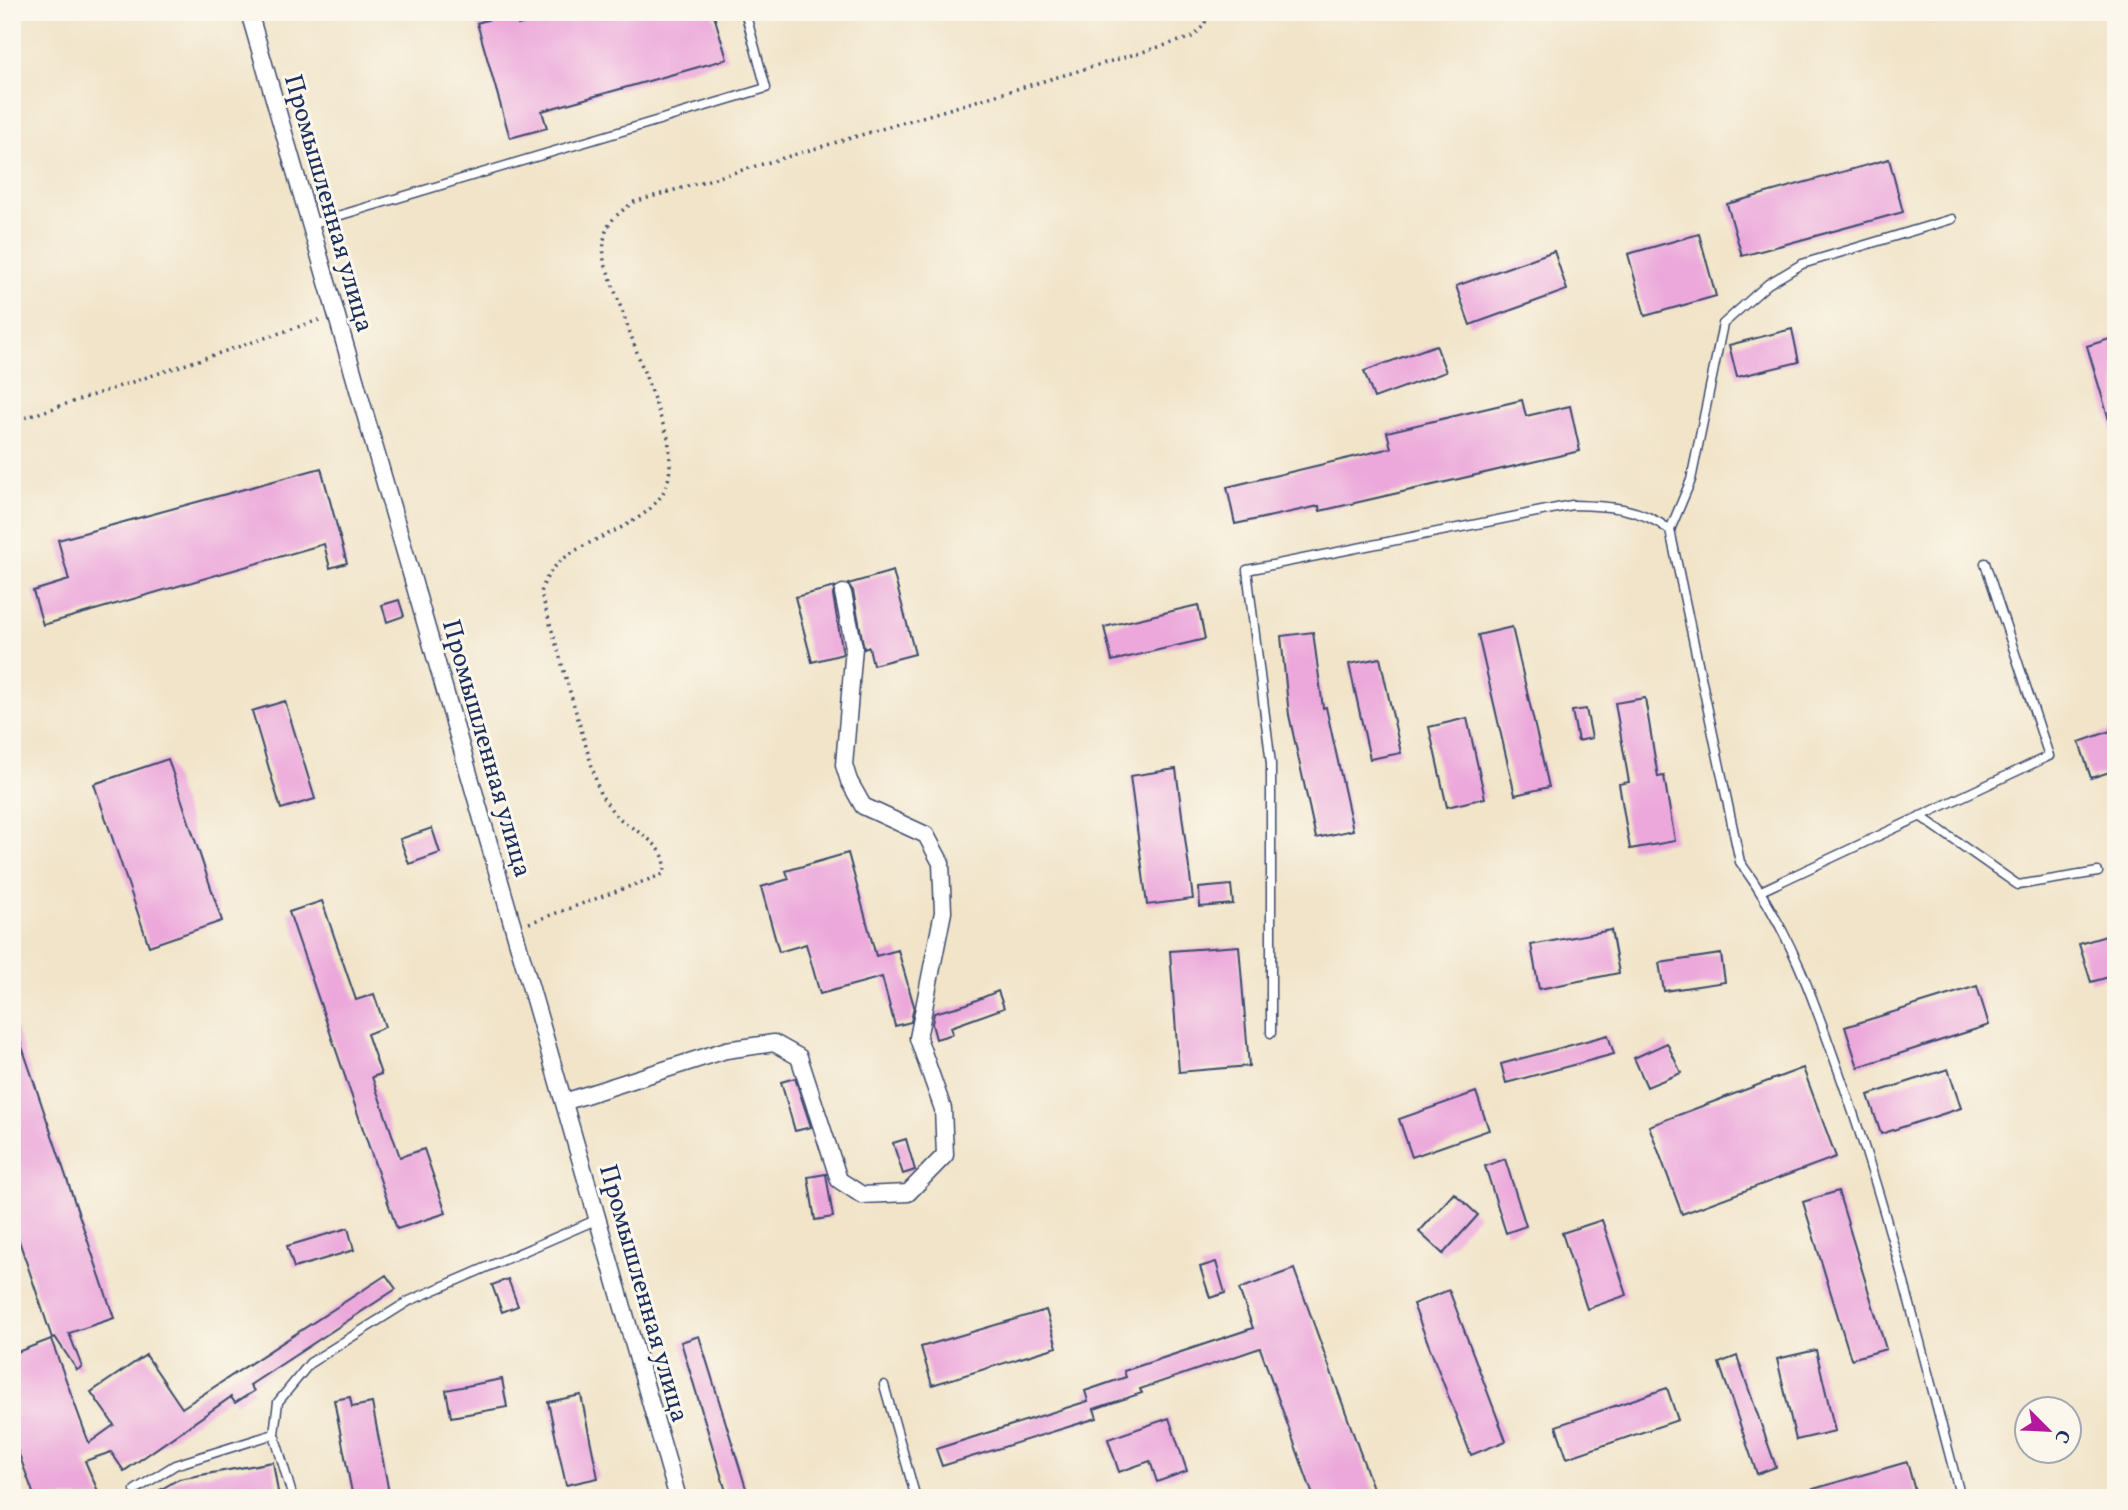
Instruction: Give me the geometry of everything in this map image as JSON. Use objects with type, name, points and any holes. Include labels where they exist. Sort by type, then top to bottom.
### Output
[{"type":"street","name":"Промышленная улица","points":[[250,12],[678,1498]]},
{"type":"street","points":[[564,1102],[726,1050],[774,1043],[799,1057],[839,1180],[862,1195],[908,1193],[945,1155],[943,1109],[918,1038],[943,912],[941,863],[926,835],[863,806],[849,781],[844,765],[854,647],[843,593]]},
{"type":"lane","points":[[311,224],[766,88],[745,12]]},
{"type":"lane","points":[[1952,219],[1801,264],[1768,284],[1723,324],[1691,480],[1670,530],[1740,862],[1761,891],[1802,965],[1870,1159],[1961,1498]]},
{"type":"lane","points":[[1271,1033],[1270,764],[1247,570],[1573,505],[1625,507],[1645,514],[1670,530]]},
{"type":"lane","points":[[1761,891],[2049,756],[1985,563]]},
{"type":"lane","points":[[1920,816],[2018,885],[2098,872]]},
{"type":"lane","points":[[293,1498],[274,1434],[278,1402],[310,1363],[410,1301],[598,1219]]},
{"type":"lane","points":[[884,1385],[916,1498]]},
{"type":"lane","points":[[135,1490],[175,1465],[274,1434]]},
{"type":"path","points":[[514,929],[645,883],[664,874],[667,862],[661,849],[614,814],[600,794],[541,593],[545,576],[556,563],[641,516],[657,502],[667,485],[670,461],[668,438],[604,261],[603,236],[612,217],[634,202],[1193,37],[1205,24],[1207,12]]},
{"type":"path","points":[[12,422],[337,314]]},
{"type":"building","points":[[513,12],[518,25],[564,12],[713,12],[727,59],[542,111],[547,128],[510,138],[477,23]]},
{"type":"building","points":[[1889,159],[1903,212],[1742,256],[1727,204]]},
{"type":"building","points":[[1699,234],[1716,296],[1645,316],[1628,254]]},
{"type":"building","points":[[1554,251],[1567,290],[1470,325],[1456,286]]},
{"type":"building","points":[[1792,329],[1799,362],[1737,377],[1729,345]]},
{"type":"building","points":[[2116,337],[2116,429],[2112,430],[2087,346]]},
{"type":"building","points":[[1436,345],[1446,372],[1374,398],[1364,371]]},
{"type":"building","points":[[1522,400],[1526,416],[1570,406],[1580,451],[1320,511],[1319,506],[1235,524],[1227,487],[1391,448],[1387,432]]},
{"type":"building","points":[[321,468],[347,563],[330,568],[324,544],[43,625],[33,591],[69,580],[58,540]]},
{"type":"building","points":[[893,571],[915,654],[873,665],[869,647],[864,649],[853,591],[848,584]]},
{"type":"building","points":[[835,587],[833,595],[843,654],[812,662],[795,597]]},
{"type":"building","points":[[399,600],[404,616],[387,622],[382,605]]},
{"type":"building","points":[[1198,605],[1205,639],[1112,661],[1104,627]]},
{"type":"building","points":[[1512,627],[1549,787],[1515,795],[1478,635]]},
{"type":"building","points":[[1313,632],[1323,708],[1326,707],[1353,830],[1316,838],[1289,715],[1281,636]]},
{"type":"building","points":[[1380,658],[1401,753],[1370,759],[1349,664]]},
{"type":"building","points":[[1645,698],[1658,777],[1664,776],[1675,841],[1630,849],[1619,784],[1629,782],[1615,703]]},
{"type":"building","points":[[285,701],[315,799],[281,809],[252,711]]},
{"type":"building","points":[[1586,709],[1592,738],[1578,741],[1572,711]]},
{"type":"building","points":[[1467,718],[1485,798],[1447,807],[1429,727]]},
{"type":"building","points":[[2116,729],[2116,770],[2091,778],[2079,742]]},
{"type":"building","points":[[168,759],[222,921],[149,946],[94,784]]},
{"type":"building","points":[[1176,769],[1193,899],[1147,905],[1130,776]]},
{"type":"building","points":[[432,828],[440,853],[409,864],[400,839]]},
{"type":"building","points":[[848,853],[876,956],[898,950],[914,1006],[911,1022],[895,1026],[882,977],[820,994],[806,944],[779,952],[761,887],[789,879],[786,871]]},
{"type":"building","points":[[1231,885],[1233,904],[1200,907],[1199,888]]},
{"type":"building","points":[[322,901],[356,1000],[374,994],[385,1027],[367,1034],[381,1074],[372,1077],[400,1157],[424,1149],[446,1213],[397,1229],[289,912]]},
{"type":"building","points":[[1611,930],[1619,973],[1539,989],[1531,945]]},
{"type":"building","points":[[2116,933],[2116,975],[2091,982],[2079,944]]},
{"type":"building","points":[[1239,946],[1249,1066],[1179,1072],[1170,951]]},
{"type":"building","points":[[1721,954],[1725,982],[1664,991],[1659,963]]},
{"type":"building","points":[[1977,986],[1989,1025],[1858,1067],[1845,1027]]},
{"type":"building","points":[[998,991],[1004,1008],[951,1027],[953,1034],[936,1039],[932,1024],[934,1013],[967,1004]]},
{"type":"building","points":[[12,1026],[15,1026],[114,1318],[69,1333],[82,1367],[77,1370],[55,1337],[52,1338],[12,1220]]},
{"type":"building","points":[[1608,1035],[1614,1054],[1506,1083],[1501,1064]]},
{"type":"building","points":[[1667,1043],[1681,1073],[1647,1087],[1634,1058]]},
{"type":"building","points":[[1803,1068],[1836,1157],[1682,1214],[1649,1126]]},
{"type":"building","points":[[1948,1069],[1961,1108],[1881,1134],[1868,1095]]},
{"type":"building","points":[[795,1078],[811,1127],[795,1131],[781,1082]]},
{"type":"building","points":[[1476,1092],[1489,1130],[1412,1157],[1399,1119]]},
{"type":"building","points":[[906,1139],[915,1170],[903,1174],[893,1143]]},
{"type":"building","points":[[1505,1159],[1526,1226],[1506,1233],[1485,1166]]},
{"type":"building","points":[[826,1174],[833,1217],[815,1220],[808,1177]]},
{"type":"building","points":[[1838,1191],[1886,1349],[1851,1359],[1803,1202]]},
{"type":"building","points":[[1454,1193],[1478,1215],[1443,1254],[1419,1232]]},
{"type":"building","points":[[1602,1220],[1627,1295],[1587,1309],[1562,1233]]},
{"type":"building","points":[[348,1228],[354,1250],[294,1268],[287,1246]]},
{"type":"building","points":[[1216,1262],[1225,1293],[1210,1298],[1200,1267]]},
{"type":"building","points":[[1294,1269],[1374,1491],[1355,1498],[1314,1498],[1260,1348],[1140,1389],[1142,1393],[1094,1409],[1097,1418],[942,1466],[936,1449],[1088,1401],[1085,1391],[1126,1377],[1124,1371],[1253,1328],[1239,1289]]},
{"type":"building","points":[[386,1275],[396,1289],[250,1385],[254,1391],[235,1403],[231,1397],[124,1471],[111,1452],[85,1461],[101,1498],[35,1498],[12,1435],[12,1354],[51,1339],[89,1443],[114,1425],[91,1392],[146,1355],[182,1408]]},
{"type":"building","points":[[508,1279],[518,1306],[502,1312],[492,1285]]},
{"type":"building","points":[[1449,1290],[1506,1441],[1471,1455],[1413,1304]]},
{"type":"building","points":[[1046,1310],[1057,1347],[932,1385],[921,1347]]},
{"type":"building","points":[[699,1336],[749,1498],[728,1498],[681,1342]]},
{"type":"building","points":[[1816,1350],[1835,1431],[1796,1440],[1777,1359]]},
{"type":"building","points":[[1737,1356],[1776,1467],[1757,1474],[1719,1363]]},
{"type":"building","points":[[502,1379],[507,1407],[451,1417],[446,1390]]},
{"type":"building","points":[[1667,1388],[1678,1420],[1567,1458],[1556,1426]]},
{"type":"building","points":[[581,1395],[598,1478],[566,1485],[548,1402]]},
{"type":"building","points":[[350,1397],[352,1407],[372,1403],[390,1498],[353,1498],[334,1400]]},
{"type":"building","points":[[1169,1418],[1187,1471],[1157,1482],[1150,1461],[1119,1472],[1108,1439]]},
{"type":"building","points":[[273,1462],[279,1498],[146,1498],[179,1479]]},
{"type":"building","points":[[1907,1462],[1917,1498],[1797,1498],[1796,1494]]}]
